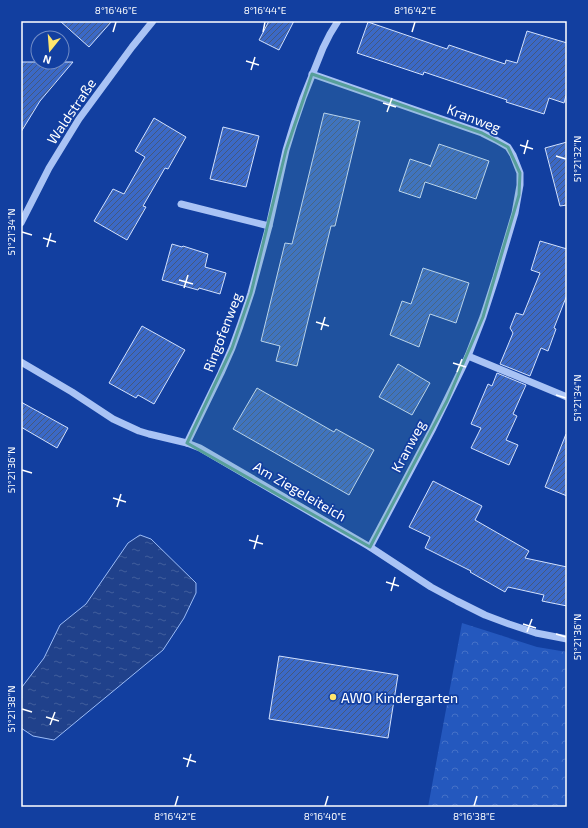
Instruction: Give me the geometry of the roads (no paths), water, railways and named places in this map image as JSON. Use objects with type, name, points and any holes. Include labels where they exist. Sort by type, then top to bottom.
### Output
[{"type":"street","name":"Waldstraße","points":[[21,222],[49,168],[79,119],[153,21]]},
{"type":"street","name":"Ringofenweg","points":[[187,443],[232,348],[251,293],[269,226],[286,150],[300,104],[323,48],[338,21]]},
{"type":"street","name":"Kranweg","points":[[312,74],[496,140],[508,147],[520,173],[516,213],[483,317],[468,356],[433,428],[370,547]]},
{"type":"street","points":[[181,204],[269,226]]},
{"type":"street","points":[[468,356],[567,397]]},
{"type":"street","name":"Am Ziegeleiteich","points":[[21,362],[72,392],[113,419],[139,431],[187,443],[207,452],[370,547],[431,587],[486,615],[536,633],[567,639]]},
{"type":"water","points":[[140,535],[151,539],[196,583],[196,593],[184,618],[163,650],[54,740],[33,736],[21,728],[22,687],[44,658],[60,625],[86,604],[128,543]]},
{"type":"place","name":"AWO Kindergarten","points":[[333,697]]}]
